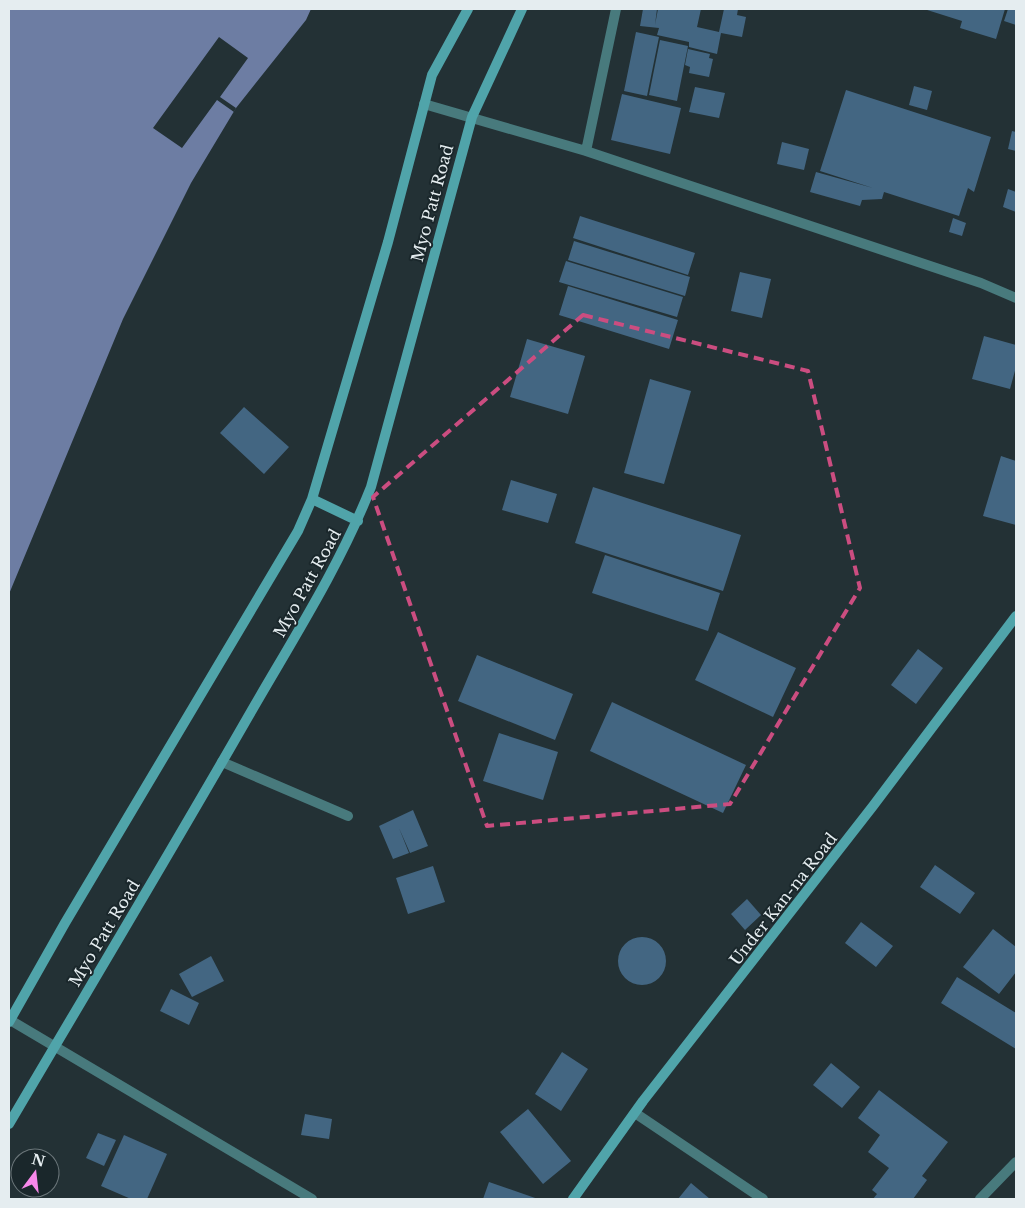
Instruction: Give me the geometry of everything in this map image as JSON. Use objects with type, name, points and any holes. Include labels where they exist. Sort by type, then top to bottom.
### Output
[{"type":"main road","name":"Myo Patt Road","points":[[9,1021],[70,914],[298,531],[312,499],[388,242],[432,75],[468,9]]},
{"type":"main road","name":"Myo Patt Road","points":[[9,1124],[222,762],[330,575],[358,520],[371,487],[472,116],[522,9]]},
{"type":"main road","points":[[312,499],[358,520]]},
{"type":"main road","name":"Under Kan-na Road","points":[[573,1199],[634,1113],[874,806],[1016,616]]},
{"type":"street","points":[[586,151],[616,9]]},
{"type":"street","points":[[424,104],[472,116],[586,151],[981,283],[1016,298]]},
{"type":"street","points":[[222,762],[348,816]]},
{"type":"street","points":[[9,1021],[312,1199]]},
{"type":"street","points":[[634,1113],[763,1199]]},
{"type":"street","points":[[980,1199],[1016,1162]]},
{"type":"highlighted area","points":[[583,315],[808,371],[860,588],[730,804],[487,826],[373,497]]},
{"type":"water","points":[[9,9],[311,9],[306,20],[236,108],[191,183],[123,319],[9,594]]},
{"type":"pier","points":[[219,37],[248,58],[220,97],[236,108],[234,112],[217,100],[182,148],[153,128]]},
{"type":"building","points":[[643,9],[657,9],[655,25],[658,9],[701,9],[697,27],[719,32],[724,9],[738,9],[737,15],[746,17],[742,37],[721,33],[717,54],[689,47],[689,42],[657,35],[659,28],[640,26]]},
{"type":"building","points":[[924,9],[1005,9],[996,39],[960,28],[962,21]]},
{"type":"building","points":[[1008,9],[1016,9],[1016,25],[1004,21]]},
{"type":"building","points":[[636,32],[659,37],[647,96],[624,91]]},
{"type":"building","points":[[660,40],[688,46],[677,101],[649,95]]},
{"type":"building","points":[[688,49],[710,54],[709,58],[713,59],[709,77],[689,73],[690,67],[685,65]]},
{"type":"building","points":[[914,86],[932,91],[927,110],[909,105]]},
{"type":"building","points":[[695,87],[725,93],[719,118],[689,112]]},
{"type":"building","points":[[846,90],[991,137],[974,192],[968,188],[959,216],[884,192],[882,199],[862,200],[860,206],[810,192],[816,172],[873,188],[820,171]]},
{"type":"building","points":[[622,94],[681,108],[670,154],[611,140]]},
{"type":"building","points":[[1012,131],[1016,132],[1016,151],[1008,149]]},
{"type":"building","points":[[782,142],[809,149],[804,170],[777,164]]},
{"type":"building","points":[[1008,189],[1016,192],[1016,212],[1003,207]]},
{"type":"building","points":[[580,216],[695,253],[688,275],[573,238]]},
{"type":"building","points":[[953,218],[966,223],[962,236],[949,232]]},
{"type":"building","points":[[574,241],[690,277],[685,296],[568,260]]},
{"type":"building","points":[[566,261],[683,297],[677,317],[559,282]]},
{"type":"building","points":[[740,272],[771,279],[762,318],[731,311]]},
{"type":"building","points":[[568,286],[678,320],[669,349],[559,315]]},
{"type":"building","points":[[984,336],[1016,345],[1016,367],[1010,389],[972,379]]},
{"type":"building","points":[[527,339],[585,356],[568,414],[510,397]]},
{"type":"building","points":[[650,379],[691,391],[664,484],[624,473]]},
{"type":"building","points":[[244,407],[289,447],[264,474],[220,433]]},
{"type":"building","points":[[1001,456],[1016,461],[1016,525],[983,516]]},
{"type":"building","points":[[511,480],[557,494],[548,523],[502,510]]},
{"type":"building","points":[[593,487],[741,535],[723,591],[575,543]]},
{"type":"building","points":[[605,555],[720,593],[708,631],[592,593]]},
{"type":"building","points":[[718,632],[796,668],[773,717],[695,680]]},
{"type":"building","points":[[918,649],[943,668],[916,704],[891,685]]},
{"type":"building","points":[[477,655],[573,694],[555,740],[458,701]]},
{"type":"building","points":[[612,702],[746,765],[723,813],[590,751]]},
{"type":"building","points":[[499,733],[558,752],[543,800],[483,781]]},
{"type":"building","points":[[413,810],[428,846],[410,853],[399,828],[409,853],[393,859],[379,826]]},
{"type":"building","points":[[935,865],[975,893],[960,914],[920,887]]},
{"type":"building","points":[[433,866],[445,902],[408,914],[396,878]]},
{"type":"building","points":[[747,899],[761,915],[745,930],[731,914]]},
{"type":"building","points":[[861,922],[893,946],[876,967],[845,943]]},
{"type":"building","points":[[993,929],[1016,947],[1016,972],[999,994],[963,967]]},
{"type":"building","points":[[637,937],[647,937],[659,944],[666,956],[666,966],[659,978],[647,985],[637,985],[629,981],[622,974],[618,966],[618,956],[622,948],[629,941]]},
{"type":"building","points":[[211,956],[224,981],[192,997],[179,974]]},
{"type":"building","points":[[957,977],[1016,1013],[1016,1049],[941,1003]]},
{"type":"building","points":[[171,989],[199,1003],[189,1025],[160,1011]]},
{"type":"building","points":[[562,1052],[588,1069],[561,1111],[535,1094]]},
{"type":"building","points":[[831,1063],[860,1087],[842,1108],[813,1085]]},
{"type":"building","points":[[879,1090],[948,1142],[922,1176],[927,1180],[913,1199],[873,1199],[877,1194],[872,1190],[889,1168],[868,1152],[880,1135],[858,1118]]},
{"type":"building","points":[[528,1109],[571,1161],[543,1184],[500,1132]]},
{"type":"building","points":[[305,1114],[332,1119],[329,1139],[301,1135]]},
{"type":"building","points":[[98,1133],[116,1140],[104,1166],[86,1158]]},
{"type":"building","points":[[124,1135],[167,1154],[147,1199],[131,1199],[101,1186]]},
{"type":"building","points":[[489,1182],[538,1199],[483,1199]]},
{"type":"building","points":[[691,1183],[710,1199],[678,1199]]}]
